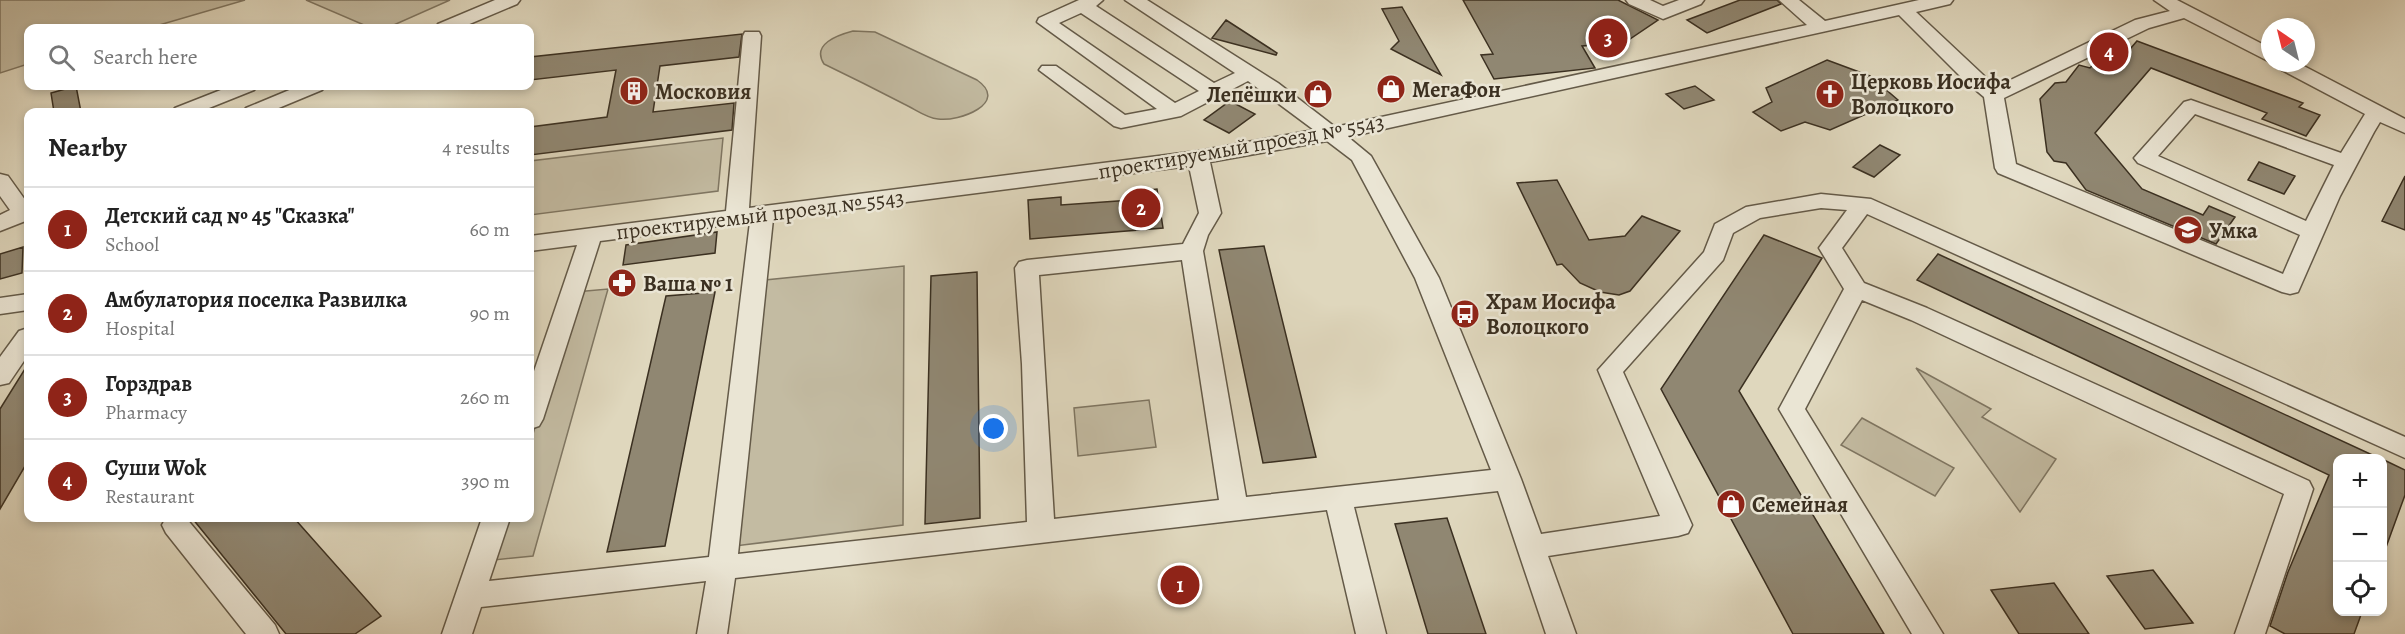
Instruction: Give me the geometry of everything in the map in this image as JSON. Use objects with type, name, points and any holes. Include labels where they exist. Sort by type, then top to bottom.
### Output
[{"type":"street","points":[[455,24],[512,0]]},
{"type":"street","points":[[1134,0],[1271,87],[1328,134],[1360,156],[1427,278],[1508,479],[1561,634]]},
{"type":"street","points":[[1635,0],[1664,13],[1695,0]]},
{"type":"street","points":[[1788,0],[1820,26]]},
{"type":"street","name":"проектируемый проезд № 5543","points":[[534,243],[1198,158],[1328,134],[1944,0]]},
{"type":"street","points":[[2163,0],[2261,51]]},
{"type":"street","points":[[1174,112],[1046,22],[1088,3],[1213,92]]},
{"type":"street","points":[[1903,9],[1972,78],[1994,94],[2006,168],[2290,286],[2312,232],[2347,162],[2360,137],[2378,112]]},
{"type":"street","points":[[1994,94],[2142,24],[2186,12]]},
{"type":"street","points":[[712,634],[722,568],[750,216],[752,36]]},
{"type":"street","points":[[1049,70],[1121,122],[1174,112],[1249,73]]},
{"type":"street","points":[[2300,72],[2405,127]]},
{"type":"street","points":[[192,108],[237,90]]},
{"type":"street","points":[[263,108],[305,90]]},
{"type":"street","points":[[2312,232],[2145,158],[2191,106],[2347,162]]},
{"type":"street","points":[[1198,158],[1210,213],[1197,235],[1192,251],[1234,510]]},
{"type":"street","points":[[0,181],[24,210]]},
{"type":"street","points":[[1530,547],[1678,525],[1610,370],[1715,255],[1723,229],[1754,212],[1821,201],[1863,204],[2405,448]]},
{"type":"street","points":[[1863,204],[1830,248],[1856,289],[1919,314],[2299,489],[2250,634]]},
{"type":"street","points":[[0,224],[24,213]]},
{"type":"street","points":[[534,407],[591,236]]},
{"type":"street","points":[[1041,532],[1034,364],[1027,268],[1192,251]]},
{"type":"street","points":[[1856,289],[1792,409],[1928,634]]},
{"type":"street","points":[[0,306],[24,303]]},
{"type":"street","points":[[0,376],[24,343]]},
{"type":"street","points":[[470,596],[1508,479]]},
{"type":"street","points":[[1338,498],[1371,634]]},
{"type":"street","points":[[457,634],[495,522]]},
{"type":"street","points":[[177,525],[264,634]]},
{"type":"shaded area","points":[[0,0],[245,0],[163,24],[24,24],[24,65],[0,73]]},
{"type":"shaded area","points":[[306,0],[450,0],[396,24],[362,24]]},
{"type":"shaded area","points":[[853,31],[875,32],[977,80],[986,88],[988,96],[985,103],[978,109],[958,117],[934,118],[824,64],[821,51],[824,46],[834,38]]},
{"type":"shaded area","points":[[723,138],[718,191],[534,214],[534,161]]},
{"type":"shaded area","points":[[904,266],[903,525],[735,546],[765,280]]},
{"type":"shaded area","points":[[608,289],[533,556],[494,560],[506,522],[534,522],[534,430],[575,292]]},
{"type":"shaded area","points":[[1916,368],[1991,409],[1982,417],[2056,459],[2020,512]]},
{"type":"shaded area","points":[[1149,400],[1156,447],[1078,456],[1074,408]]},
{"type":"shaded area","points":[[1862,418],[1954,468],[1935,496],[1841,445]]},
{"type":"building","points":[[1463,0],[1618,0],[1658,20],[1624,43],[1582,46],[1595,68],[1494,79],[1481,55],[1493,54]]},
{"type":"building","points":[[1740,0],[1777,0],[1781,4],[1707,33],[1687,20]]},
{"type":"building","points":[[1402,7],[1441,75],[1391,49],[1399,41],[1382,9]]},
{"type":"building","points":[[1226,20],[1277,53],[1276,55],[1212,38]]},
{"type":"building","name":"Московия","points":[[742,34],[739,57],[660,66],[653,112],[734,103],[732,130],[534,155],[534,126],[607,117],[616,70],[534,80],[534,57]]},
{"type":"building","points":[[2137,41],[2303,103],[2299,107],[2320,115],[2306,136],[2262,119],[2267,113],[2151,68],[2095,133],[2142,189],[2203,215],[2209,206],[2235,217],[2216,244],[2086,190],[2066,163],[2054,161],[2047,152],[2040,99],[2055,83],[2066,82],[2079,65],[2090,68],[2106,51],[2119,45],[2130,49]]},
{"type":"building","name":"Церковь Иосифа Волоцкого","points":[[1827,60],[1870,76],[1898,100],[1830,130],[1805,122],[1781,131],[1753,112],[1772,102],[1766,88]]},
{"type":"building","points":[[1695,86],[1714,100],[1684,109],[1666,94]]},
{"type":"building","points":[[77,90],[80,108],[53,108],[51,93]]},
{"type":"building","points":[[1230,101],[1255,114],[1229,133],[1204,120]]},
{"type":"building","points":[[1880,145],[1900,155],[1874,177],[1853,167]]},
{"type":"building","points":[[2259,162],[2295,176],[2284,194],[2248,180]]},
{"type":"building","points":[[2405,176],[2405,230],[2382,221]]},
{"type":"building","points":[[1557,180],[1589,240],[1625,236],[1642,216],[1680,231],[1630,291],[1619,295],[1600,292],[1580,283],[1562,264],[1557,265],[1517,183]]},
{"type":"building","points":[[1157,189],[1163,228],[1030,239],[1028,200],[1061,197],[1061,205],[1132,200],[1131,192]]},
{"type":"building","points":[[717,232],[715,253],[623,265],[626,245]]},
{"type":"building","points":[[1764,235],[1822,258],[1739,391],[1884,634],[1793,634],[1661,389]]},
{"type":"building","points":[[1264,246],[1316,457],[1263,463],[1219,250]]},
{"type":"building","points":[[23,247],[22,273],[0,279],[0,254]]},
{"type":"building","points":[[1938,254],[2370,454],[2333,454],[2333,616],[2361,616],[2354,634],[2285,634],[2270,626],[2288,572],[2329,475],[1917,280]]},
{"type":"building","points":[[977,272],[980,518],[925,524],[931,276]]},
{"type":"building","points":[[715,292],[665,546],[607,552],[666,296]]},
{"type":"building","points":[[24,370],[24,468],[0,509],[0,409]]},
{"type":"building","points":[[2387,461],[2405,470],[2405,495],[2387,544]]},
{"type":"building","points":[[1447,518],[1486,634],[1428,634],[1395,524]]},
{"type":"building","points":[[195,522],[298,522],[381,616],[355,634],[286,634]]},
{"type":"building","points":[[2153,570],[2193,623],[2145,629],[2107,576]]},
{"type":"building","points":[[2054,583],[2089,634],[2019,634],[1991,590]]},
{"type":"place","name":"Горздрав","points":[[1608,38]]},
{"type":"place","name":"Суши Wok","points":[[2109,52]]},
{"type":"place","name":"МегаФон","points":[[1391,89]]},
{"type":"place","name":"Московия","points":[[634,91]]},
{"type":"place","name":"Лепёшки","points":[[1318,94]]},
{"type":"place","name":"Церковь Иосифа Волоцкого","points":[[1830,94]]},
{"type":"place","name":"Амбулатория поселка Развилка","points":[[1141,208]]},
{"type":"place","name":"Умка","points":[[2188,230]]},
{"type":"place","name":"Ваша № 1","points":[[622,283]]},
{"type":"place","name":"Храм Иосифа Волоцкого","points":[[1465,314]]},
{"type":"place","name":"Семейная","points":[[1731,504]]},
{"type":"place","name":"Детский сад № 45 \"Сказка\"","points":[[1180,585]]}]
